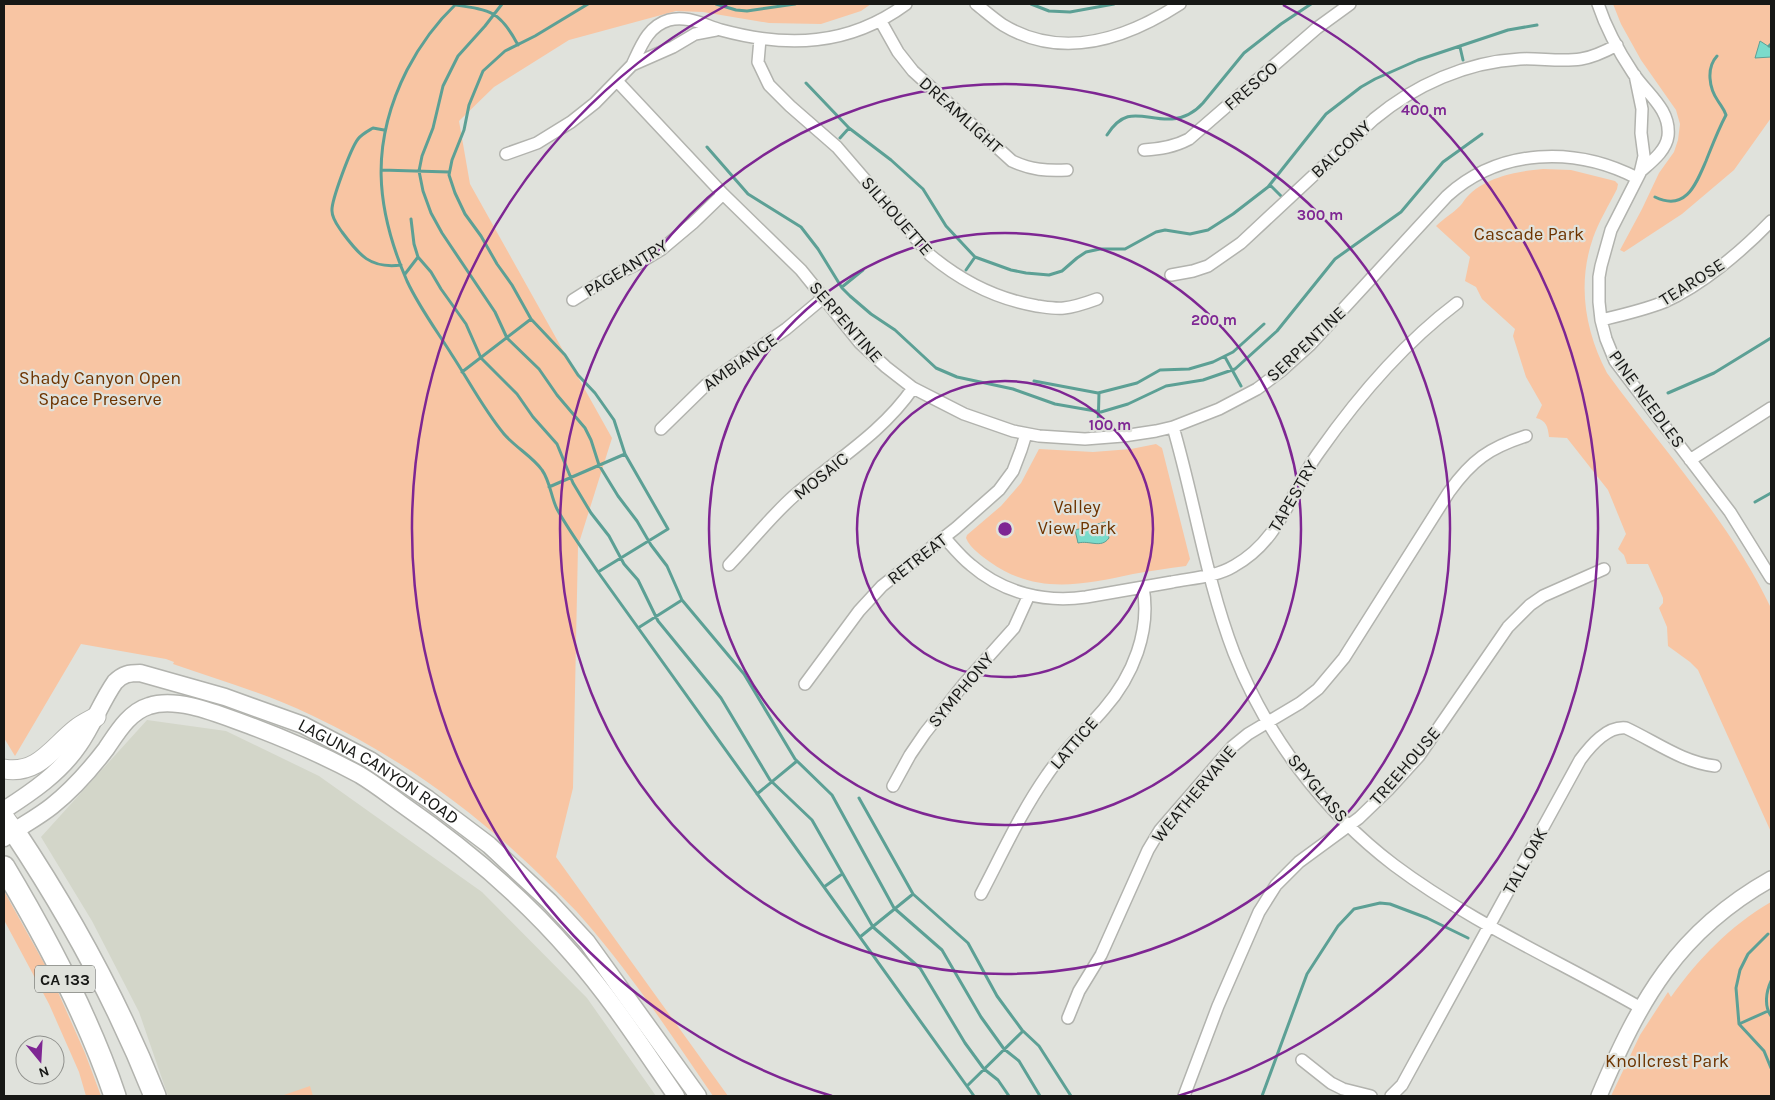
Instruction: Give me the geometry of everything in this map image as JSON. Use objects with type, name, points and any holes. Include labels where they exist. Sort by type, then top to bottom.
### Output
[{"type":"highway","name":"CA 133","points":[[7,829],[36,864],[86,948],[126,1027],[155,1096]]},
{"type":"highway","name":"CA 133","points":[[4,867],[70,987],[107,1071],[115,1096]]},
{"type":"main road","name":"LAGUNA CANYON ROAD","points":[[4,810],[40,786],[59,769],[80,745],[115,682],[129,673],[140,673],[225,697],[303,725],[362,755],[428,799],[489,845],[549,901],[581,935],[698,1096]]},
{"type":"main road","name":"LAGUNA CANYON ROAD","points":[[7,829],[51,807],[92,767],[129,719],[144,707],[162,702],[185,705],[219,714],[303,746],[361,776],[417,814],[476,860],[536,914],[573,954],[610,1001],[676,1096]]},
{"type":"main road","points":[[4,769],[19,769],[37,763],[57,748],[74,730],[96,717]]},
{"type":"main road","points":[[610,1001],[618,986]]},
{"type":"street","points":[[506,154],[537,143],[560,130],[583,113],[618,81],[632,65],[648,34],[662,22],[677,18],[687,19],[720,30],[760,39],[797,42],[818,40],[850,33],[880,20],[906,4]]},
{"type":"street","points":[[976,4],[1004,25],[1023,34],[1044,41],[1084,44],[1133,30],[1180,4]]},
{"type":"street","name":"FRESCO","points":[[1144,150],[1177,146],[1189,139],[1317,28],[1350,4]]},
{"type":"street","name":"PINE NEEDLES","points":[[1598,4],[1617,45],[1635,75],[1659,105],[1665,116],[1668,128],[1666,142],[1662,150],[1638,175]]},
{"type":"street","name":"DREAMLIGHT","points":[[880,20],[898,52],[913,71],[1012,161],[1032,169],[1046,171],[1067,170]]},
{"type":"street","points":[[632,65],[673,47],[695,34],[720,30]]},
{"type":"street","name":"SILHOUETTE","points":[[760,39],[758,62],[769,85],[837,147],[930,255],[944,267],[973,285],[996,296],[1020,303],[1062,308],[1079,306],[1097,299]]},
{"type":"street","name":"BALCONY","points":[[1171,274],[1193,271],[1208,266],[1241,243],[1374,119],[1394,103],[1417,89],[1451,74],[1485,64],[1519,59],[1578,59],[1589,57],[1617,45]]},
{"type":"street","name":"PINE NEEDLES","points":[[1635,75],[1643,116],[1644,156],[1638,175],[1612,230],[1600,266],[1601,320],[1615,361],[1767,562],[1771,578]]},
{"type":"street","name":"SERPENTINE","points":[[618,81],[723,194],[801,270],[860,343],[886,367],[913,388],[970,416],[1026,434],[1064,438],[1107,438],[1141,434],[1173,427],[1233,402],[1257,389],[1310,345],[1447,196],[1479,173],[1503,163],[1544,156],[1583,160],[1638,175]]},
{"type":"street","name":"PAGEANTRY","points":[[573,300],[603,281],[662,249],[723,194]]},
{"type":"street","name":"TEAROSE","points":[[1601,320],[1652,306],[1679,294],[1727,261],[1771,221]]},
{"type":"street","name":"AMBIANCE","points":[[661,430],[706,385],[786,329],[823,298]]},
{"type":"street","name":"TAPESTRY","points":[[944,537],[962,557],[981,573],[1000,584],[1030,595],[1053,599],[1069,600],[1143,587],[1210,574],[1234,566],[1256,551],[1268,539],[1283,517],[1318,454],[1348,413],[1424,329],[1457,303]]},
{"type":"street","name":"MOSAIC","points":[[729,565],[792,498],[878,428],[913,388]]},
{"type":"street","points":[[1690,460],[1771,408]]},
{"type":"street","name":"SPYGLASS","points":[[1173,427],[1222,619],[1235,655],[1268,722],[1294,762],[1320,795],[1349,826],[1408,875],[1489,926],[1641,1008]]},
{"type":"street","name":"RETREAT","points":[[805,684],[848,624],[871,598],[896,574],[987,502],[1006,481],[1018,461],[1026,434]]},
{"type":"street","name":"WEATHERVANE","points":[[1068,1018],[1079,992],[1102,955],[1148,850],[1160,830],[1232,747],[1248,734],[1300,703],[1318,689],[1336,668],[1449,492],[1465,472],[1486,453],[1502,444],[1526,436]]},
{"type":"street","name":"TREEHOUSE","points":[[1184,1096],[1218,1006],[1266,899],[1276,885],[1289,871],[1349,826],[1388,790],[1419,756],[1508,627],[1530,605],[1543,596],[1604,569]]},
{"type":"street","name":"LATTICE","points":[[981,894],[1035,791],[1057,762],[1116,695],[1130,669],[1144,627],[1146,599],[1143,587]]},
{"type":"street","name":"SYMPHONY","points":[[893,786],[925,733],[963,685],[1014,628],[1030,595]]},
{"type":"street","name":"TALL OAK","points":[[1391,1096],[1402,1085],[1580,760],[1604,735],[1615,728],[1626,728],[1686,760],[1715,766]]},
{"type":"street","points":[[1599,1096],[1641,1008],[1668,967],[1703,928],[1732,904],[1771,879]]},
{"type":"street","points":[[1302,1060],[1331,1083],[1343,1089],[1371,1096]]},
{"type":"shaded area","points":[[147,720],[226,731],[319,776],[482,892],[587,998],[656,1096],[168,1096],[139,1012],[92,921],[41,837]]},
{"type":"green space","name":"Shady Canyon Open Space Preserve","points":[[4,4],[871,4],[861,11],[821,24],[769,23],[703,12],[676,11],[569,40],[494,87],[459,121],[470,184],[612,438],[578,546],[573,788],[556,857],[728,1096],[713,1096],[619,962],[572,907],[526,861],[469,813],[409,769],[311,715],[260,694],[173,664],[174,662],[166,659],[81,644],[15,756],[4,738]]},
{"type":"green space","points":[[1613,4],[1771,4],[1771,118],[1734,170],[1682,214],[1624,252],[1620,250],[1659,173],[1674,152],[1680,124],[1676,110],[1641,60],[1621,24]]},
{"type":"green space","name":"Cascade Park","points":[[1543,169],[1571,170],[1615,181],[1618,184],[1593,238],[1585,273],[1586,307],[1593,341],[1607,373],[1716,516],[1754,576],[1771,608],[1771,832],[1698,670],[1668,646],[1667,627],[1659,608],[1663,603],[1663,598],[1648,564],[1627,564],[1624,555],[1618,549],[1626,534],[1608,490],[1567,438],[1549,437],[1546,424],[1536,418],[1542,405],[1526,377],[1513,336],[1515,329],[1482,299],[1476,287],[1465,281],[1470,257],[1436,226],[1457,209],[1474,190],[1483,184],[1513,173]]},
{"type":"green space","name":"Valley View Park","points":[[1156,444],[1162,448],[1190,559],[1186,566],[1077,584],[1042,583],[1007,572],[990,562],[968,542],[967,535],[1001,506],[1021,483],[1039,449],[1093,452],[1131,449]]},
{"type":"green space","points":[[4,891],[50,974],[85,1053],[101,1096],[86,1096],[79,1072],[65,1040],[65,1035],[63,1035],[49,1004],[4,920]]},
{"type":"green space","name":"Knollcrest Park","points":[[1771,902],[1771,1096],[1611,1096],[1640,1035],[1668,992],[1671,997],[1716,944],[1742,921]]},
{"type":"green space","points":[[310,1086],[313,1096],[281,1096]]},
{"type":"water","points":[[1760,41],[1771,48],[1771,57],[1755,58]]},
{"type":"water","points":[[1105,522],[1109,538],[1106,541],[1099,544],[1078,543],[1075,530]]},
{"type":"waterway","points":[[456,4],[423,43],[407,70],[395,97],[382,149],[383,201],[396,254],[407,281],[423,310],[497,425],[508,439],[542,470],[557,509],[598,572],[974,1096]]},
{"type":"waterway","points":[[502,4],[458,56],[443,86],[433,128],[422,156],[419,171],[423,191],[431,213],[442,233],[495,312],[507,338],[539,369],[557,395],[585,428],[599,465],[618,496],[667,566],[682,600],[744,674],[795,759],[832,795],[894,908],[942,950],[981,1017],[1004,1049],[1019,1061],[1040,1096]]},
{"type":"waterway","points":[[588,4],[535,36],[505,51],[483,71],[469,105],[464,130],[452,160],[449,175],[465,214],[512,285],[531,319],[565,355],[578,375],[595,393],[614,420],[625,454],[668,529],[598,572]]},
{"type":"waterway","points":[[716,4],[747,11],[795,4]]},
{"type":"waterway","points":[[1031,4],[1049,11],[1070,12],[1114,4]]},
{"type":"waterway","points":[[1107,135],[1114,125],[1129,116],[1172,119],[1193,112],[1203,103],[1244,53],[1281,24],[1311,4]]},
{"type":"waterway","points":[[455,5],[493,14],[506,25],[518,45]]},
{"type":"waterway","points":[[806,83],[849,128],[891,160],[923,189],[946,226],[975,257],[1011,270],[1049,275],[1062,271],[1086,252],[1100,249],[1125,249],[1156,232],[1165,230],[1190,234],[1208,230],[1233,214],[1268,187],[1326,114],[1361,87],[1418,60],[1508,30],[1537,25]]},
{"type":"waterway","points":[[1460,47],[1463,60]]},
{"type":"waterway","points":[[1655,197],[1666,201],[1675,201],[1682,198],[1694,186],[1702,170],[1726,115],[1715,96],[1710,78],[1711,66],[1717,56]]},
{"type":"waterway","points":[[384,130],[373,128],[358,139],[338,186],[332,214],[348,240],[366,259],[381,265],[401,265]]},
{"type":"waterway","points":[[840,138],[849,128]]},
{"type":"waterway","points":[[707,147],[748,194],[801,227],[818,249],[842,288],[850,296],[871,314],[895,330],[936,368],[957,377],[1013,389],[1055,404],[1101,412],[1128,404],[1166,386],[1203,380],[1235,369],[1277,331],[1335,259],[1401,212],[1443,162],[1482,134]]},
{"type":"waterway","points":[[381,170],[449,172]]},
{"type":"waterway","points":[[1270,185],[1281,196]]},
{"type":"waterway","points":[[411,219],[414,244],[418,257],[431,272],[466,324],[481,358],[517,394],[533,417],[557,444],[573,483],[591,513],[609,536],[624,564],[638,580],[658,621],[721,698],[770,780],[812,820],[873,927],[920,968],[965,1043],[984,1069],[998,1080],[1009,1096]]},
{"type":"waterway","points":[[405,274],[418,257]]},
{"type":"waterway","points":[[966,270],[975,257]]},
{"type":"waterway","points":[[842,287],[863,270]]},
{"type":"waterway","points":[[462,372],[531,319]]},
{"type":"waterway","points":[[1034,381],[1098,393],[1137,383],[1160,370],[1189,369],[1213,362],[1233,352],[1264,324]]},
{"type":"waterway","points":[[1668,393],[1714,373],[1771,338]]},
{"type":"waterway","points":[[1225,357],[1241,386]]},
{"type":"waterway","points":[[1098,429],[1099,393]]},
{"type":"waterway","points":[[549,487],[625,454]]},
{"type":"waterway","points":[[1755,502],[1771,493]]},
{"type":"waterway","points":[[638,628],[682,600]]},
{"type":"waterway","points":[[757,794],[797,761]]},
{"type":"waterway","points":[[859,798],[913,894],[968,943],[997,996],[1022,1030],[1039,1046],[1071,1096]]},
{"type":"waterway","points":[[824,887],[842,874]]},
{"type":"waterway","points":[[860,937],[913,894]]},
{"type":"waterway","points":[[1262,1096],[1307,974],[1338,926],[1354,909],[1380,903],[1390,904],[1427,918],[1468,938]]},
{"type":"waterway","points":[[1768,934],[1748,954],[1740,970],[1736,988],[1739,1024],[1764,1051],[1771,1068]]},
{"type":"waterway","points":[[1771,981],[1766,999],[1767,1008],[1771,1016]]},
{"type":"waterway","points":[[1739,1024],[1768,1011]]},
{"type":"waterway","points":[[967,1086],[1023,1031]]}]
